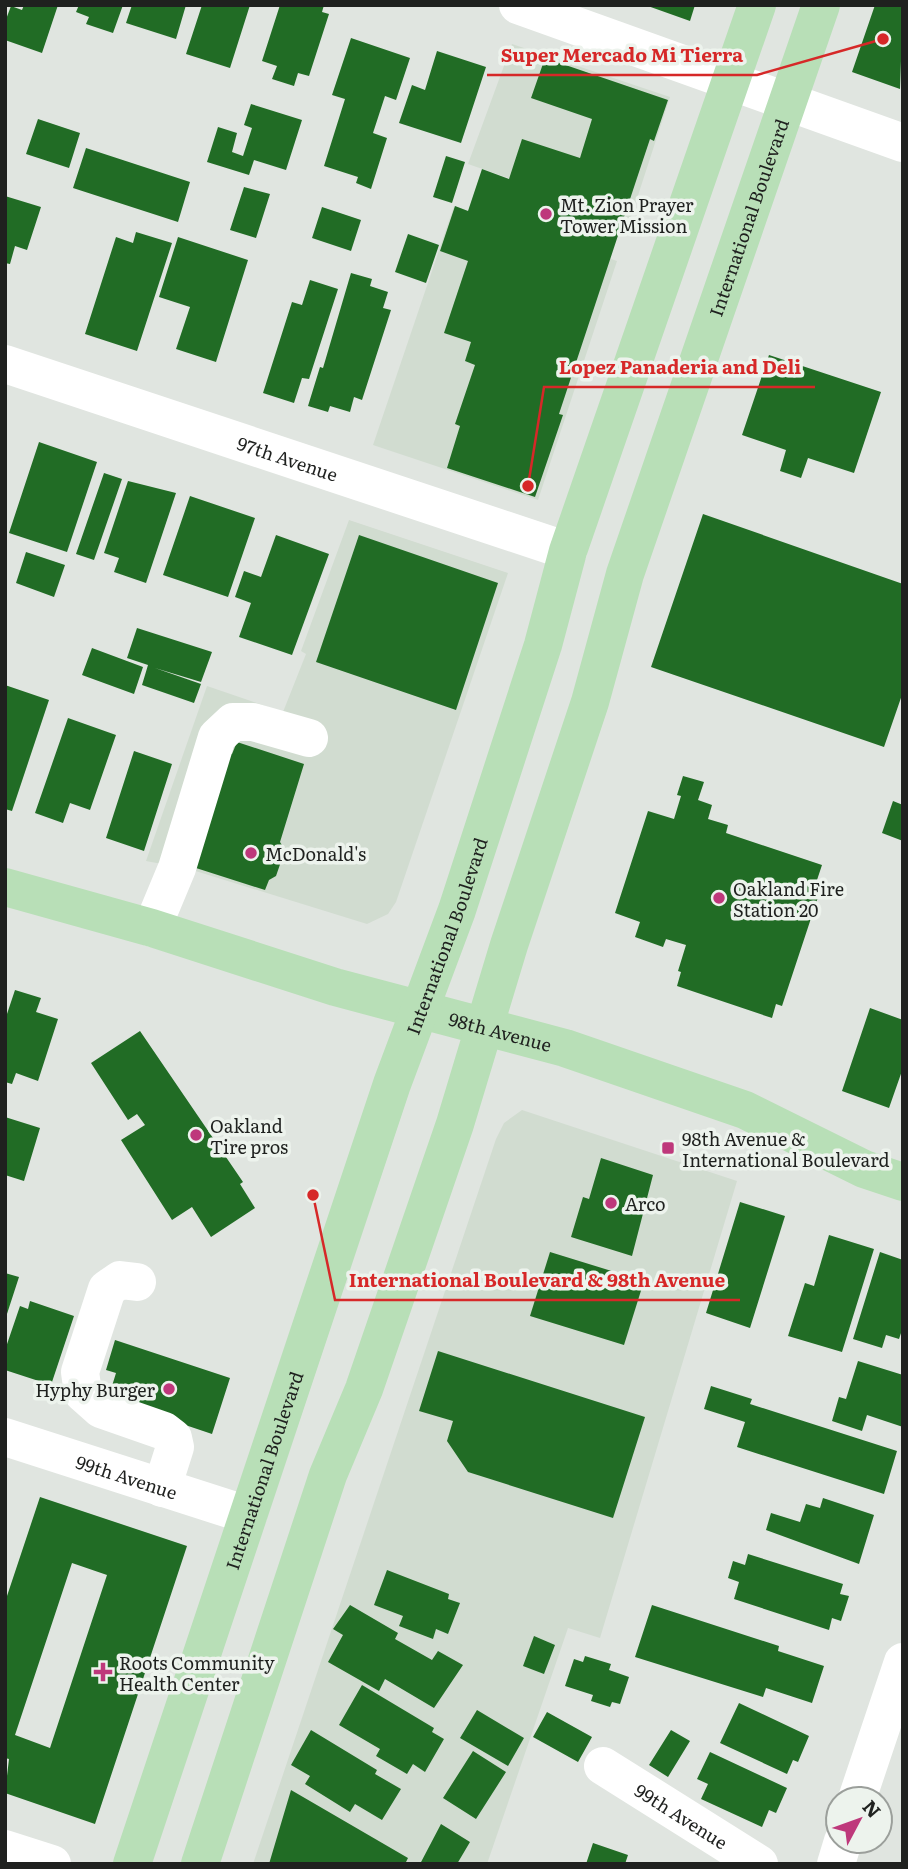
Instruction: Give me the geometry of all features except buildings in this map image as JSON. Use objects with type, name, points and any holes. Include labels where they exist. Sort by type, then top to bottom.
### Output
[{"type":"main road","name":"International Boulevard","points":[[132,1864],[419,1009],[457,910],[527,695],[568,551],[757,5]]},
{"type":"main road","name":"International Boulevard","points":[[200,1864],[328,1475],[363,1389],[455,1124],[590,702],[625,574],[821,5]]},
{"type":"main road","name":"98th Avenue","points":[[5,887],[152,928],[335,987],[565,1048],[745,1110],[864,1169],[903,1182]]},
{"type":"street","points":[[518,5],[903,143]]},
{"type":"street","name":"97th Avenue","points":[[5,364],[568,551]]},
{"type":"street","points":[[152,928],[177,868],[217,737],[233,722],[253,722],[309,738]]},
{"type":"street","points":[[137,1282],[120,1280],[107,1289],[80,1372],[83,1393],[101,1409],[164,1431],[173,1438],[175,1447],[162,1488]]},
{"type":"street","name":"99th Avenue","points":[[5,1437],[248,1515]]},
{"type":"street","points":[[862,1785],[903,1662]]},
{"type":"street","name":"99th Avenue","points":[[603,1766],[760,1864]]},
{"type":"street","points":[[5,1849],[52,1864]]},
{"type":"shaded area","points":[[512,44],[670,97],[630,220],[468,164]]},
{"type":"shaded area","points":[[454,206],[617,261],[538,500],[373,445]]},
{"type":"shaded area","points":[[349,520],[508,573],[396,902],[388,914],[367,924],[189,869],[146,861],[207,686],[283,712],[306,654],[301,651]]},
{"type":"shaded area","points":[[522,1110],[737,1181],[600,1638],[568,1628],[487,1864],[253,1864],[496,1139],[504,1123]]},
{"type":"place","name":"Super Mercado Mi Tierra","points":[[883,39]]},
{"type":"place","name":"Mt. Zion Prayer Tower Mission","points":[[546,214]]},
{"type":"place","name":"Lopez Panaderia and Deli","points":[[528,486]]},
{"type":"place","name":"McDonald's","points":[[251,853]]},
{"type":"place","name":"Oakland Fire Station 20","points":[[719,898]]},
{"type":"place","name":"Oakland Tire pros","points":[[196,1135]]},
{"type":"place","name":"98th Avenue & International Boulevard","points":[[668,1148]]},
{"type":"place","name":"International Boulevard & 98th Avenue","points":[[313,1195]]},
{"type":"place","name":"Arco","points":[[611,1203]]},
{"type":"place","name":"Hyphy Burger","points":[[169,1389]]},
{"type":"place","name":"Roots Community Health Center","points":[[103,1672]]}]
